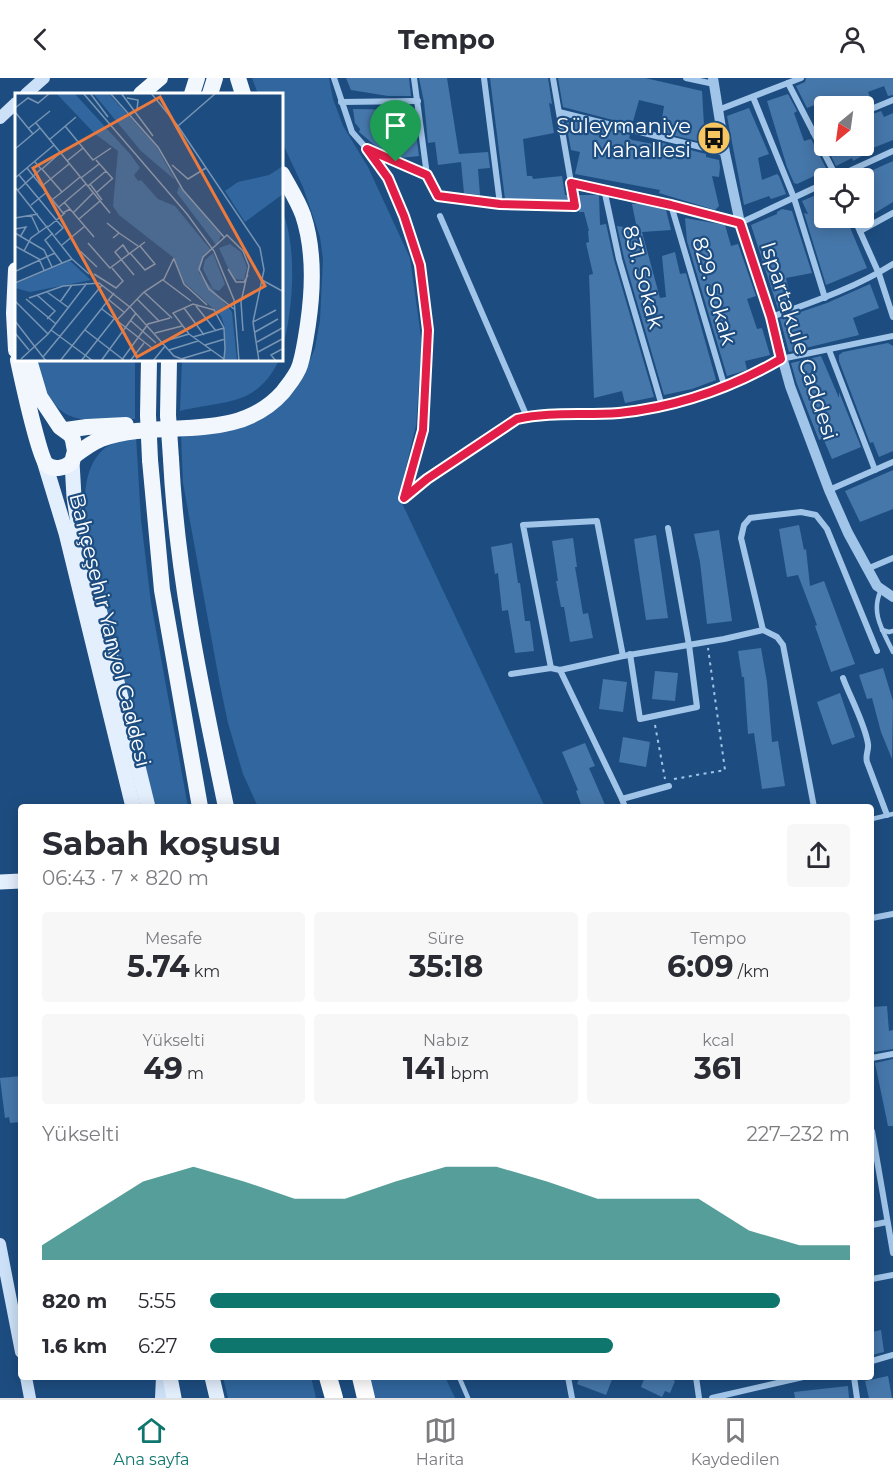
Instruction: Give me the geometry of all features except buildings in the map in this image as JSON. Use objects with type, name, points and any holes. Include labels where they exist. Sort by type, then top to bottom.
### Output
[{"type":"highway","points":[[142,93],[160,78]]},
{"type":"highway","points":[[192,93],[197,78]]},
{"type":"highway","points":[[210,93],[215,78]]},
{"type":"highway","points":[[238,78],[243,93]]},
{"type":"highway","points":[[19,362],[42,458],[45,464],[55,468],[61,468],[93,442],[110,437],[214,426],[259,413],[290,383],[300,366],[309,311],[310,261],[307,231],[302,213],[284,178]]},
{"type":"highway","points":[[39,439],[48,431],[63,429],[204,419],[241,411],[267,396],[286,371],[292,353],[301,286],[295,225],[284,202]]},
{"type":"highway","points":[[15,292],[15,332]]},
{"type":"highway","points":[[30,362],[40,397],[63,429],[71,435],[75,444],[73,459]]},
{"type":"highway","points":[[149,362],[150,460],[162,590],[199,804]]},
{"type":"highway","points":[[169,362],[168,416],[179,551],[202,692],[225,804]]},
{"type":"highway","points":[[327,1380],[329,1398]]},
{"type":"highway","points":[[328,1380],[334,1398]]},
{"type":"highway","points":[[351,1380],[354,1398]]},
{"type":"highway","points":[[362,1380],[366,1398]]},
{"type":"main road","points":[[27,93],[44,78]]},
{"type":"main road","points":[[0,118],[15,104]]},
{"type":"main road","name":"Bahçeşehir Yanyol Caddesi","points":[[73,459],[74,497],[78,524],[147,804]]},
{"type":"main road","name":"Bahçeşehir Yanyol Caddesi","points":[[45,464],[66,533],[133,804]]},
{"type":"main road","points":[[0,882],[18,881]]},
{"type":"main road","points":[[0,1244],[18,1337]]},
{"type":"main road","points":[[27,1380],[30,1398]]},
{"type":"main road","points":[[161,1398],[162,1380]]},
{"type":"main road","points":[[171,1380],[174,1398]]},
{"type":"main road","points":[[213,1380],[217,1398]]},
{"type":"street","points":[[334,78],[352,132],[388,178],[404,216],[420,265],[428,330],[423,430],[404,498],[427,479],[517,419],[619,413],[662,406],[725,388],[781,359],[893,336]]},
{"type":"street","points":[[414,78],[427,175],[438,196],[500,204],[575,206],[553,78]]},
{"type":"street","points":[[484,78],[500,204]]},
{"type":"street","points":[[686,78],[714,81]]},
{"type":"street","points":[[718,110],[801,78]]},
{"type":"street","name":"Ispartakule Caddesi","points":[[714,81],[725,153],[740,223],[771,317],[781,359],[829,490],[848,533],[881,590],[893,597]]},
{"type":"street","points":[[788,83],[831,168]]},
{"type":"street","points":[[753,97],[794,198],[825,298]]},
{"type":"street","points":[[874,108],[893,100]]},
{"type":"street","points":[[341,102],[418,101]]},
{"type":"street","points":[[559,112],[725,153]]},
{"type":"street","points":[[367,149],[427,175]]},
{"type":"street","points":[[857,168],[893,151]]},
{"type":"street","points":[[571,183],[740,223],[814,188]]},
{"type":"street","name":"831. Sokak","points":[[604,189],[619,259],[662,406]]},
{"type":"street","name":"829. Sokak","points":[[671,205],[725,388]]},
{"type":"street","points":[[860,231],[893,213]]},
{"type":"street","points":[[440,216],[527,417]]},
{"type":"street","points":[[859,228],[879,274],[893,317]]},
{"type":"street","points":[[771,317],[825,298],[879,274],[893,264]]},
{"type":"street","points":[[829,350],[875,470]]},
{"type":"street","points":[[829,490],[893,462]]},
{"type":"street","points":[[763,630],[741,538],[744,525],[750,518],[801,512],[816,515],[827,529],[877,651]]},
{"type":"street","points":[[551,668],[523,525],[597,521],[623,656]]},
{"type":"street","points":[[630,654],[640,719],[697,707],[689,645],[668,528]]},
{"type":"street","points":[[867,569],[893,558]]},
{"type":"street","points":[[511,674],[551,668],[560,670],[630,654],[708,642],[763,630],[777,637],[783,645],[813,804]]},
{"type":"street","points":[[560,670],[624,804]]},
{"type":"street","points":[[843,678],[869,746],[865,754],[867,762],[890,814]]},
{"type":"street","points":[[622,799],[669,786]]},
{"type":"street","points":[[874,918],[893,914]]},
{"type":"street","points":[[874,1058],[893,1054]]},
{"type":"street","points":[[875,1173],[890,1225],[893,1253]]},
{"type":"street","points":[[874,1225],[890,1225]]},
{"type":"street","points":[[874,1279],[893,1275]]},
{"type":"street","points":[[874,1360],[893,1355]]},
{"type":"street","points":[[569,1380],[572,1398]]},
{"type":"street","points":[[696,1380],[699,1398]]},
{"type":"street","points":[[712,1398],[790,1380]]},
{"type":"street","points":[[854,1380],[857,1398]]},
{"type":"lane","points":[[881,590],[877,598],[878,620],[893,652]]},
{"type":"lane","points":[[882,630],[893,631]]},
{"type":"lane","points":[[874,818],[890,814]]},
{"type":"lane","points":[[460,1380],[468,1398]]},
{"type":"path","points":[[654,716],[665,781],[725,770],[708,642]]},
{"type":"shaded area","points":[[252,78],[329,78],[333,99],[343,126],[368,167],[410,258],[422,344],[416,425],[404,476],[401,501],[544,804],[257,804],[243,774],[220,685],[183,483],[181,434],[225,430],[306,370],[315,348],[320,320],[323,259],[320,237],[303,187],[284,146],[284,93],[258,93]]},
{"type":"shaded area","points":[[284,216],[292,261],[291,299],[284,342]]},
{"type":"shaded area","points":[[36,362],[135,362],[135,419],[87,419],[66,414],[53,402]]},
{"type":"shaded area","points":[[182,362],[278,362],[270,376],[260,387],[249,394],[224,403],[180,411]]},
{"type":"shaded area","points":[[136,437],[141,520],[151,603],[187,804],[152,804],[85,524],[86,483],[92,464],[105,448]]},
{"type":"shaded area","points":[[224,1380],[312,1380],[316,1398],[228,1398]]},
{"type":"shaded area","points":[[369,1380],[446,1380],[455,1398],[374,1398]]},
{"type":"place","name":"Süleymaniye Mahallesi","points":[[714,138]]},
{"type":"route","points":[[367,149],[396,162],[427,175],[438,196],[500,204],[575,206],[571,183],[740,223],[771,317],[781,359],[725,388],[662,406],[619,413],[533,415],[517,419],[427,479],[404,498],[423,430],[428,330],[420,265],[404,216],[388,178],[367,149]]}]
